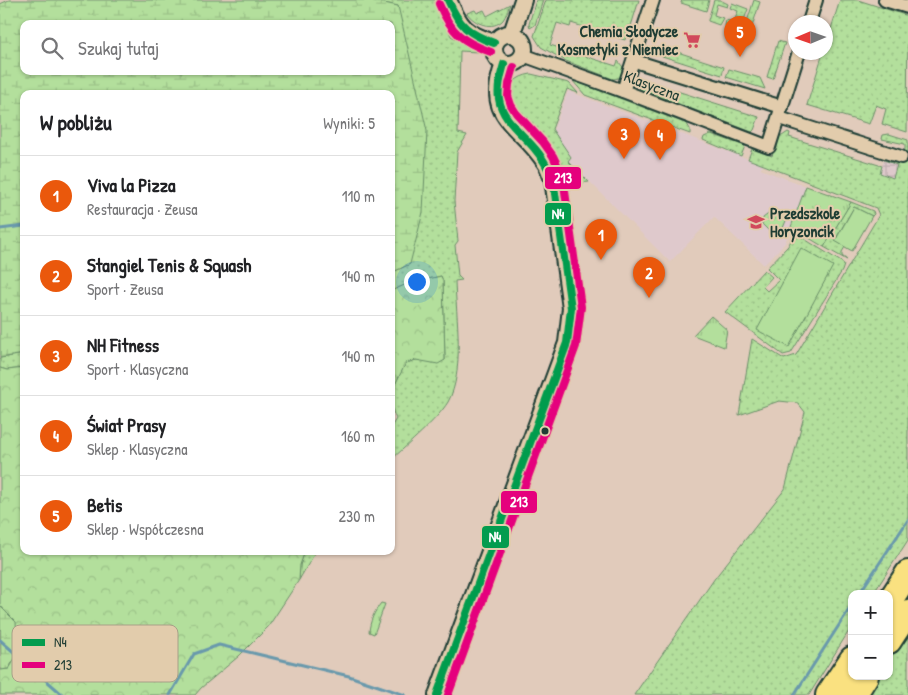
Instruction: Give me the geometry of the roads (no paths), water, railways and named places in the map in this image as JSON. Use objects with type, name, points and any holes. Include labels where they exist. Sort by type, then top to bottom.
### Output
[{"type":"highway","points":[[893,596],[908,573]]},
{"type":"highway","points":[[893,635],[908,612]]},
{"type":"highway","points":[[828,695],[848,665]]},
{"type":"highway","points":[[854,695],[863,680]]},
{"type":"street","points":[[448,0],[453,13],[462,27],[470,34],[494,43]]},
{"type":"street","points":[[512,33],[523,0]]},
{"type":"street","points":[[623,91],[653,0]]},
{"type":"street","points":[[811,15],[816,0]]},
{"type":"street","points":[[885,0],[908,7]]},
{"type":"street","points":[[512,33],[523,42],[524,49],[522,56],[515,63],[504,64],[498,61],[495,56],[493,50],[494,43],[501,35],[512,33]]},
{"type":"street","name":"Klasyczna","points":[[522,56],[623,91],[769,147],[780,112]]},
{"type":"street","points":[[634,59],[900,156]]},
{"type":"street","points":[[780,112],[796,60]]},
{"type":"street","points":[[437,695],[568,343],[571,322],[569,292],[553,179],[541,156],[503,114],[498,97],[499,81],[504,64]]},
{"type":"waterway","points":[[0,229],[20,226]]},
{"type":"waterway","points":[[862,590],[908,520]]},
{"type":"waterway","points":[[794,695],[848,611]]},
{"type":"waterway","points":[[0,640],[12,650]]},
{"type":"waterway","points":[[178,681],[194,654],[219,645],[349,676],[405,695]]},
{"type":"waterway","points":[[48,682],[63,695]]},
{"type":"waterway","points":[[170,695],[178,682]]},
{"type":"place","name":"Chemia Słodycze Kosmetyki z Niemiec","points":[[692,40]]},
{"type":"place","name":"Betis","points":[[740,57]]},
{"type":"place","name":"NH Fitness","points":[[624,159]]},
{"type":"place","name":"Świat Prasy","points":[[660,160]]},
{"type":"place","name":"Przedszkole Horyzoncik","points":[[756,222]]},
{"type":"place","name":"Viva la Pizza","points":[[601,260]]},
{"type":"place","name":"Stangiel Tenis & Squash","points":[[649,298]]}]
